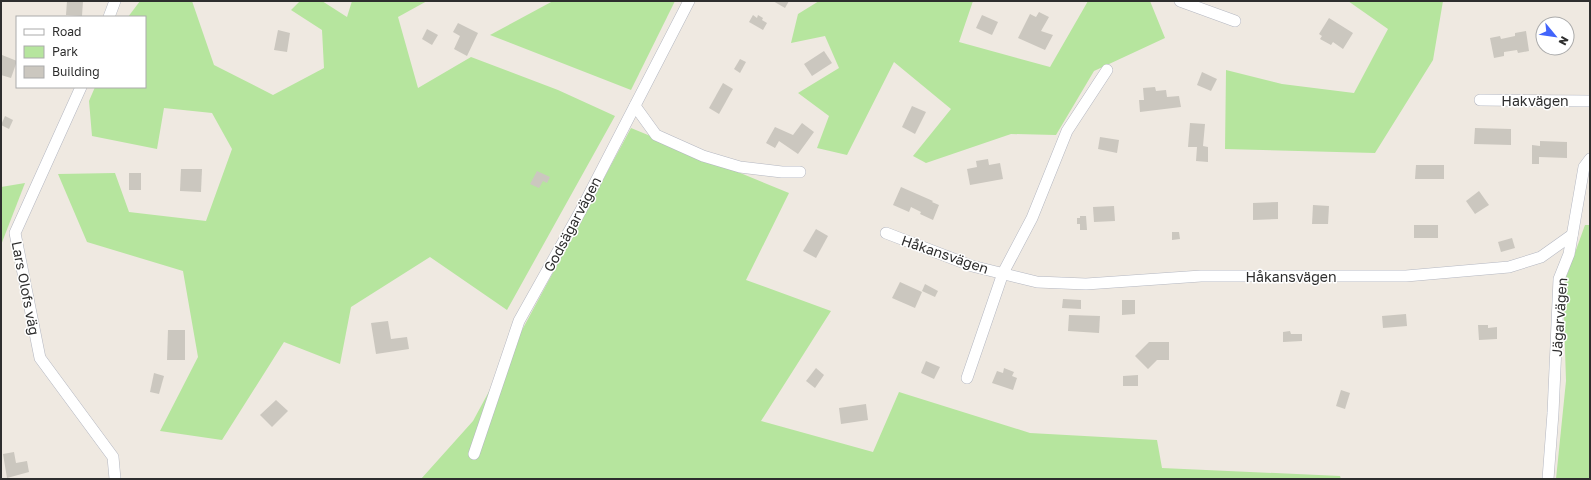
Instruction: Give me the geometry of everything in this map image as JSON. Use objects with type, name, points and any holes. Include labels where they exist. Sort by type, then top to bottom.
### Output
[{"type":"street","points":[[109,16],[115,1]]},
{"type":"street","name":"Godsägarvägen","points":[[474,454],[519,321],[580,212],[689,1]]},
{"type":"street","points":[[1180,1],[1236,21]]},
{"type":"street","name":"Håkansvägen","points":[[967,378],[1003,273],[1032,218],[1067,131],[1107,70]]},
{"type":"street","name":"Lars Olofs väg","points":[[81,88],[15,233],[40,358],[112,457],[115,479]]},
{"type":"street","name":"Hakvägen","points":[[1480,100],[1590,101]]},
{"type":"street","points":[[635,106],[656,135],[703,156],[740,167],[782,172],[800,172]]},
{"type":"street","name":"Jägarvägen","points":[[1548,479],[1553,413],[1559,279],[1569,254],[1584,167],[1590,159]]},
{"type":"street","name":"Håkansvägen","points":[[886,233],[972,266],[1037,282],[1086,284],[1201,276],[1406,276],[1509,267],[1541,257],[1572,235]]},
{"type":"green space","points":[[140,1],[192,1],[214,65],[273,95],[324,68],[322,30],[291,10],[300,1],[322,1],[347,17],[352,1],[427,1],[398,17],[418,88],[471,57],[558,90],[615,116],[507,310],[430,257],[351,307],[340,364],[284,342],[222,440],[160,431],[198,357],[183,271],[87,242],[58,174],[115,173],[129,212],[206,221],[232,149],[212,113],[164,108],[157,149],[92,136],[89,101],[95,88],[146,88],[146,16],[129,16]]},
{"type":"green space","points":[[553,1],[675,1],[631,90],[490,35]]},
{"type":"green space","points":[[819,1],[973,1],[959,42],[1050,67],[1088,1],[1150,1],[1165,38],[1094,71],[1056,135],[1011,134],[926,163],[913,156],[951,109],[894,62],[847,155],[817,148],[829,116],[798,93],[839,68],[825,36],[791,43],[798,14]]},
{"type":"green space","points":[[1348,1],[1443,1],[1433,60],[1375,153],[1225,149],[1226,70],[1282,84],[1354,93],[1388,29]]},
{"type":"green space","points":[[631,128],[789,193],[746,280],[831,311],[761,421],[873,452],[899,392],[1030,433],[1157,440],[1162,468],[1340,476],[1341,479],[421,479],[473,421]]},
{"type":"green space","points":[[25,183],[1,245],[1,187]]},
{"type":"green space","points":[[1585,225],[1590,225],[1590,479],[1556,479],[1566,381],[1563,286]]},
{"type":"building","points":[[67,1],[83,1],[82,16],[66,15]]},
{"type":"building","points":[[773,1],[789,1],[785,8]]},
{"type":"building","points":[[1039,12],[1049,17],[1041,31],[1053,35],[1045,50],[1018,38],[1030,14],[1036,17]]},
{"type":"building","points":[[753,15],[757,18],[758,15],[767,23],[763,30],[749,22]]},
{"type":"building","points":[[982,15],[998,22],[992,35],[976,28]]},
{"type":"building","points":[[1329,18],[1353,33],[1343,49],[1333,42],[1331,45],[1320,39],[1322,36],[1319,34]]},
{"type":"building","points":[[458,23],[478,33],[467,56],[454,49],[460,36],[453,32]]},
{"type":"building","points":[[427,29],[438,35],[432,45],[422,39]]},
{"type":"building","points":[[278,30],[290,33],[287,52],[274,50]]},
{"type":"building","points":[[1526,31],[1529,51],[1518,53],[1517,50],[1504,52],[1504,56],[1494,58],[1490,38],[1500,36],[1501,39],[1515,36],[1515,33]]},
{"type":"building","points":[[824,51],[832,63],[812,76],[804,64]]},
{"type":"building","points":[[2,55],[16,61],[11,78],[1,75]]},
{"type":"building","points":[[740,59],[746,62],[740,73],[734,69]]},
{"type":"building","points":[[1202,72],[1217,79],[1211,91],[1197,85]]},
{"type":"building","points":[[723,83],[733,89],[719,114],[709,108]]},
{"type":"building","points":[[1155,87],[1156,91],[1166,90],[1167,97],[1179,96],[1181,107],[1140,112],[1139,100],[1144,100],[1143,88]]},
{"type":"building","points":[[912,106],[926,112],[915,134],[902,127]]},
{"type":"building","points":[[5,116],[13,120],[9,129],[1,125]]},
{"type":"building","points":[[802,123],[814,132],[798,154],[779,141],[775,148],[766,143],[775,127],[793,135]]},
{"type":"building","points":[[1190,123],[1205,124],[1203,146],[1208,147],[1208,162],[1196,161],[1197,147],[1188,147]]},
{"type":"building","points":[[1475,128],[1511,129],[1511,145],[1474,144]]},
{"type":"building","points":[[1100,137],[1119,140],[1117,153],[1098,149]]},
{"type":"building","points":[[1540,141],[1567,142],[1567,158],[1539,157],[1539,164],[1532,164],[1532,145],[1540,146]]},
{"type":"building","points":[[988,159],[989,165],[1000,163],[1003,179],[970,185],[967,169],[977,167],[976,161]]},
{"type":"building","points":[[1416,165],[1444,165],[1444,179],[1415,179]]},
{"type":"building","points":[[181,169],[202,169],[201,192],[180,191]]},
{"type":"building","points":[[537,171],[550,177],[547,183],[543,181],[539,188],[530,184]]},
{"type":"building","points":[[129,173],[141,173],[141,190],[129,190]]},
{"type":"building","points":[[901,187],[939,205],[933,220],[920,214],[921,212],[911,207],[909,212],[893,205]]},
{"type":"building","points":[[1479,191],[1489,205],[1475,214],[1466,201]]},
{"type":"building","points":[[1278,202],[1278,219],[1253,220],[1253,203]]},
{"type":"building","points":[[1313,205],[1329,206],[1328,224],[1312,224]]},
{"type":"building","points":[[1114,206],[1115,221],[1094,222],[1093,207]]},
{"type":"building","points":[[1080,216],[1086,216],[1087,230],[1080,230],[1080,224],[1077,224],[1077,218],[1080,218]]},
{"type":"building","points":[[1414,225],[1438,225],[1438,238],[1414,238]]},
{"type":"building","points":[[816,229],[828,236],[816,258],[803,251]]},
{"type":"building","points":[[1172,232],[1179,232],[1180,239],[1172,240]]},
{"type":"building","points":[[1512,238],[1515,248],[1501,252],[1498,242]]},
{"type":"building","points":[[900,282],[922,292],[915,308],[892,298]]},
{"type":"building","points":[[925,284],[938,291],[935,297],[922,291]]},
{"type":"building","points":[[1063,299],[1081,300],[1081,309],[1062,308]]},
{"type":"building","points":[[1122,300],[1135,300],[1135,314],[1122,315]]},
{"type":"building","points":[[1406,314],[1407,326],[1383,328],[1382,316]]},
{"type":"building","points":[[1069,315],[1100,316],[1099,333],[1068,331]]},
{"type":"building","points":[[388,321],[391,339],[407,337],[409,349],[376,354],[371,323]]},
{"type":"building","points":[[1478,325],[1488,325],[1488,328],[1497,327],[1497,339],[1479,340]]},
{"type":"building","points":[[168,330],[185,330],[185,360],[167,360]]},
{"type":"building","points":[[1290,331],[1291,334],[1302,334],[1302,341],[1283,342],[1283,332]]},
{"type":"building","points":[[1149,342],[1169,342],[1169,360],[1157,360],[1148,369],[1135,356]]},
{"type":"building","points":[[926,361],[940,367],[934,379],[921,373]]},
{"type":"building","points":[[816,368],[824,375],[815,388],[806,381]]},
{"type":"building","points":[[1004,368],[1014,372],[1012,376],[1017,378],[1013,390],[992,383],[997,371],[1003,373]]},
{"type":"building","points":[[154,373],[164,376],[159,394],[150,392]]},
{"type":"building","points":[[1138,375],[1138,386],[1123,386],[1123,376]]},
{"type":"building","points":[[1341,390],[1350,393],[1345,409],[1336,406]]},
{"type":"building","points":[[276,400],[288,411],[272,427],[260,415]]},
{"type":"building","points":[[866,404],[868,420],[841,424],[839,408]]},
{"type":"building","points":[[14,452],[16,463],[27,461],[29,472],[7,478],[3,454]]}]
